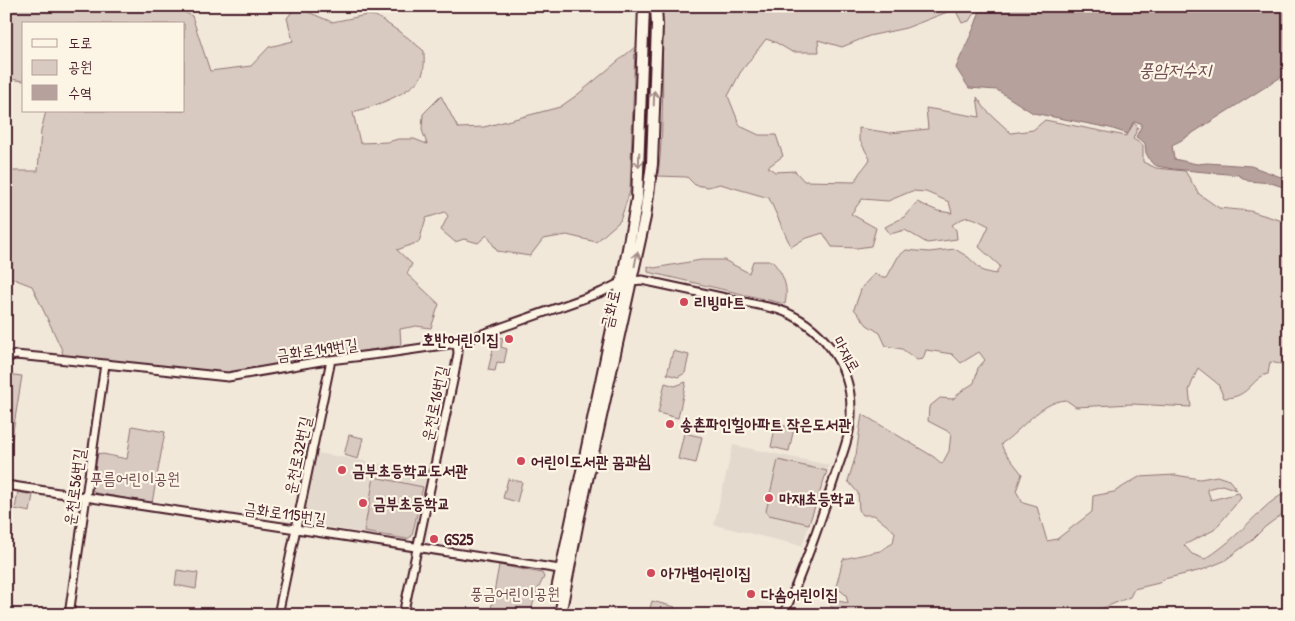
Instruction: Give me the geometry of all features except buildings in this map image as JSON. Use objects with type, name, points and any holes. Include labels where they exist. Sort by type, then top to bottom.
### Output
[{"type":"main road","name":"금화로","points":[[560,615],[627,282],[637,199],[644,6]]},
{"type":"main road","name":"금화로","points":[[553,615],[560,570],[627,282],[645,217],[652,164],[656,6]]},
{"type":"street","name":"마재로","points":[[627,282],[642,280],[787,312],[802,320],[820,335],[832,350],[846,375],[851,410],[849,430],[823,514],[799,579],[783,615]]},
{"type":"street","name":"금화로149번길","points":[[6,358],[15,355],[228,377],[330,360],[457,343],[627,282]]},
{"type":"street","name":"운천로16번길","points":[[403,615],[454,376],[458,353],[457,343]]},
{"type":"street","name":"운천로32번길","points":[[278,615],[330,360]]},
{"type":"street","name":"운천로56번길","points":[[69,615],[105,364]]},
{"type":"street","name":"금화로115번길","points":[[6,485],[560,570]]},
{"type":"shaded area","name":"마재초등학교","points":[[733,445],[829,465],[802,546],[714,525]]},
{"type":"shaded area","name":"금부초등학교","points":[[318,453],[427,472],[412,536],[407,539],[306,524],[303,520]]},
{"type":"green space","points":[[6,6],[172,6],[192,16],[210,71],[251,66],[269,47],[293,41],[287,18],[296,7],[332,22],[367,15],[376,16],[424,51],[424,69],[417,82],[401,94],[353,112],[360,143],[414,139],[427,144],[422,130],[423,114],[441,96],[458,128],[484,127],[560,107],[635,47],[630,191],[620,221],[596,242],[567,235],[543,239],[530,256],[497,251],[487,235],[478,243],[464,239],[455,242],[441,230],[448,216],[445,212],[426,218],[419,242],[397,250],[412,264],[407,274],[439,304],[431,328],[416,326],[400,329],[401,345],[228,373],[63,356],[62,350],[32,286],[6,276],[6,171],[38,171],[41,131],[46,112],[185,112],[185,22],[22,22],[22,81],[6,80]]},
{"type":"green space","points":[[662,6],[974,6],[974,13],[969,21],[962,23],[955,9],[906,28],[869,36],[842,47],[818,40],[819,52],[792,52],[766,39],[740,73],[728,96],[740,126],[759,135],[776,135],[783,156],[768,167],[775,172],[795,171],[804,181],[855,182],[870,159],[859,139],[859,128],[890,133],[928,129],[926,108],[980,117],[977,97],[986,110],[1011,133],[1033,130],[1045,120],[1126,136],[1134,123],[1138,127],[1133,139],[1143,145],[1143,162],[1156,168],[1185,171],[1199,194],[1219,208],[1250,211],[1289,223],[1289,359],[1280,364],[1270,362],[1268,374],[1258,379],[1240,395],[1224,398],[1218,384],[1198,368],[1189,390],[1191,407],[1132,404],[1076,407],[1066,400],[1057,402],[1040,411],[1001,444],[1004,451],[1022,474],[1016,491],[1023,503],[1037,507],[1047,541],[1057,539],[1092,512],[1093,496],[1114,492],[1139,477],[1175,475],[1200,479],[1217,476],[1229,480],[1237,490],[1222,485],[1207,489],[1211,500],[1239,493],[1241,498],[1214,530],[1184,545],[1192,554],[1205,559],[1228,542],[1269,504],[1289,490],[1289,503],[1285,512],[1224,561],[1202,570],[1164,579],[1159,583],[1134,589],[1130,597],[1086,615],[839,615],[830,605],[833,600],[848,603],[846,595],[836,587],[843,559],[880,551],[893,543],[895,532],[874,515],[863,515],[859,510],[858,493],[848,481],[856,455],[862,414],[934,457],[942,464],[949,451],[951,433],[928,421],[929,407],[940,398],[953,399],[974,383],[978,368],[985,360],[979,352],[961,363],[952,354],[926,350],[923,359],[917,360],[902,349],[886,346],[880,333],[867,325],[854,309],[862,287],[875,273],[880,277],[887,277],[898,257],[906,250],[929,252],[955,249],[968,257],[983,271],[996,274],[1000,266],[979,247],[989,226],[974,219],[962,219],[952,225],[956,230],[957,239],[927,243],[905,230],[890,234],[885,227],[904,217],[917,202],[938,211],[952,213],[949,202],[926,192],[912,191],[888,201],[862,199],[851,214],[876,228],[871,246],[857,248],[832,247],[823,233],[804,239],[791,247],[769,198],[720,184],[708,187],[695,185],[687,177],[658,176],[663,70]]},
{"type":"green space","points":[[701,260],[724,260],[749,273],[753,261],[772,261],[779,270],[786,286],[785,304],[648,272],[648,266],[654,268]]},
{"type":"green space","points":[[496,337],[503,338],[501,347],[507,349],[504,363],[497,362],[495,371],[488,370]]},
{"type":"green space","points":[[673,351],[689,355],[685,373],[678,377],[667,374]]},
{"type":"green space","points":[[6,374],[22,376],[6,474]]},
{"type":"green space","points":[[686,382],[678,418],[658,413],[665,383],[675,386]]},
{"type":"green space","points":[[776,424],[794,428],[789,451],[771,447]]},
{"type":"green space","name":"푸름어린이공원","points":[[132,426],[165,432],[152,503],[95,493],[92,489],[98,453],[127,459]]},
{"type":"green space","points":[[684,433],[702,437],[696,463],[678,459]]},
{"type":"green space","points":[[349,435],[363,438],[358,459],[344,455]]},
{"type":"green space","points":[[778,460],[827,471],[809,524],[769,515],[766,511]]},
{"type":"green space","points":[[374,477],[423,487],[412,536],[407,539],[364,532]]},
{"type":"green space","points":[[508,479],[522,482],[517,502],[503,498]]},
{"type":"green space","points":[[18,492],[33,495],[30,512],[15,509]]},
{"type":"green space","name":"풍금어린이공원","points":[[499,565],[542,573],[544,577],[536,593],[530,615],[490,615]]},
{"type":"green space","points":[[177,570],[198,573],[196,589],[175,585]]},
{"type":"green space","points":[[652,601],[675,607],[673,615],[648,615]]},
{"type":"water","name":"풍암저수지","points":[[981,6],[1289,6],[1289,72],[1172,145],[1174,159],[1197,164],[1251,166],[1289,180],[1289,189],[1271,183],[1248,181],[1238,175],[1157,166],[1151,162],[1146,153],[1145,143],[1136,137],[1141,123],[1133,122],[1128,134],[1110,128],[1033,113],[997,90],[969,88],[956,68],[973,30]]},
{"type":"place","name":"리빙마트","points":[[684,302]]},
{"type":"place","name":"호반어린이집","points":[[509,339]]},
{"type":"place","name":"송촌파인힐아파트 작은도서관","points":[[670,424]]},
{"type":"place","name":"어린이도서관 꿈과쉼","points":[[521,461]]},
{"type":"place","name":"금부초등학교도서관","points":[[342,470]]},
{"type":"place","name":"마재초등학교","points":[[769,498]]},
{"type":"place","name":"금부초등학교","points":[[363,503]]},
{"type":"place","name":"GS25","points":[[434,539]]},
{"type":"place","name":"아가별어린이집","points":[[651,573]]},
{"type":"place","name":"다솜어린이집","points":[[751,594]]}]
